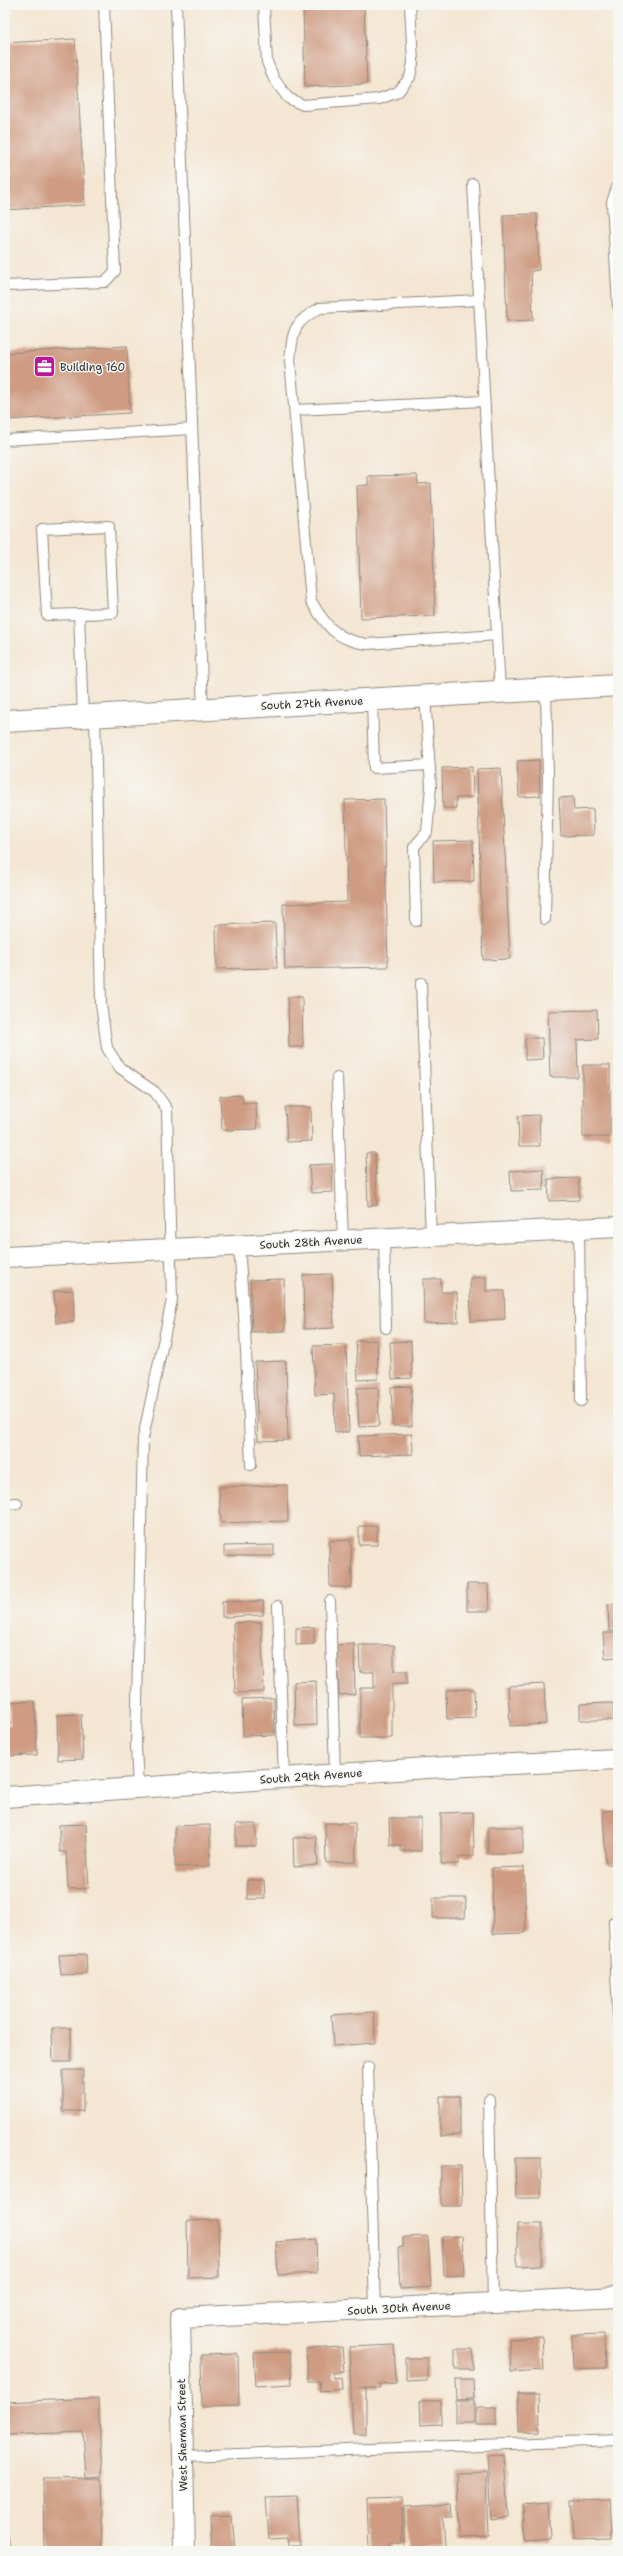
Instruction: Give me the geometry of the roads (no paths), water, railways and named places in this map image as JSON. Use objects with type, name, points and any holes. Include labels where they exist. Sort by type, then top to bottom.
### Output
[{"type":"main road","name":"South 27th Avenue","points":[[5,721],[618,685]]},
{"type":"street","name":"South 28th Avenue","points":[[5,1257],[618,1227]]},
{"type":"street","name":"South 29th Avenue","points":[[5,1797],[284,1778],[618,1759]]},
{"type":"street","name":"South 30th Avenue","points":[[180,2318],[618,2297]]},
{"type":"street","name":"West Sherman Street","points":[[180,2318],[185,2551]]},
{"type":"lane","points":[[5,286],[105,282],[115,271],[104,5]]},
{"type":"lane","points":[[176,5],[203,710]]},
{"type":"lane","points":[[264,5],[267,62],[274,79],[288,98],[303,105],[379,99],[398,92],[410,77],[413,63],[410,5]]},
{"type":"lane","points":[[473,184],[500,692]]},
{"type":"lane","points":[[618,185],[612,202],[618,306]]},
{"type":"lane","points":[[480,300],[320,308],[305,316],[293,331],[290,360],[311,600],[323,621],[349,641],[367,644],[497,636]]},
{"type":"lane","points":[[295,410],[484,401]]},
{"type":"lane","points":[[5,440],[192,429]]},
{"type":"lane","points":[[109,526],[113,613],[79,614],[47,616],[42,530],[109,526]]},
{"type":"lane","points":[[79,614],[89,716],[100,996],[107,1048],[120,1068],[155,1092],[167,1109],[172,1300],[143,1438],[136,1746],[138,1788]]},
{"type":"lane","points":[[545,919],[548,776],[546,689]]},
{"type":"lane","points":[[416,921],[414,847],[427,832],[431,786],[425,696]]},
{"type":"lane","points":[[372,700],[374,768],[429,765]]},
{"type":"lane","points":[[421,983],[431,1236]]},
{"type":"lane","points":[[336,1078],[343,1240]]},
{"type":"lane","points":[[579,1229],[581,1401]]},
{"type":"lane","points":[[384,1238],[386,1328]]},
{"type":"lane","points":[[239,1245],[245,1329],[250,1465]]},
{"type":"lane","points":[[5,1504],[17,1503]]},
{"type":"lane","points":[[330,1601],[335,1775]]},
{"type":"lane","points":[[278,1606],[284,1778]]},
{"type":"lane","points":[[614,1922],[618,2016]]},
{"type":"lane","points":[[368,2067],[375,2309]]},
{"type":"lane","points":[[489,2099],[493,2303]]},
{"type":"lane","points":[[183,2456],[618,2440]]},
{"type":"place","name":"Building 160","points":[[44,367]]}]
